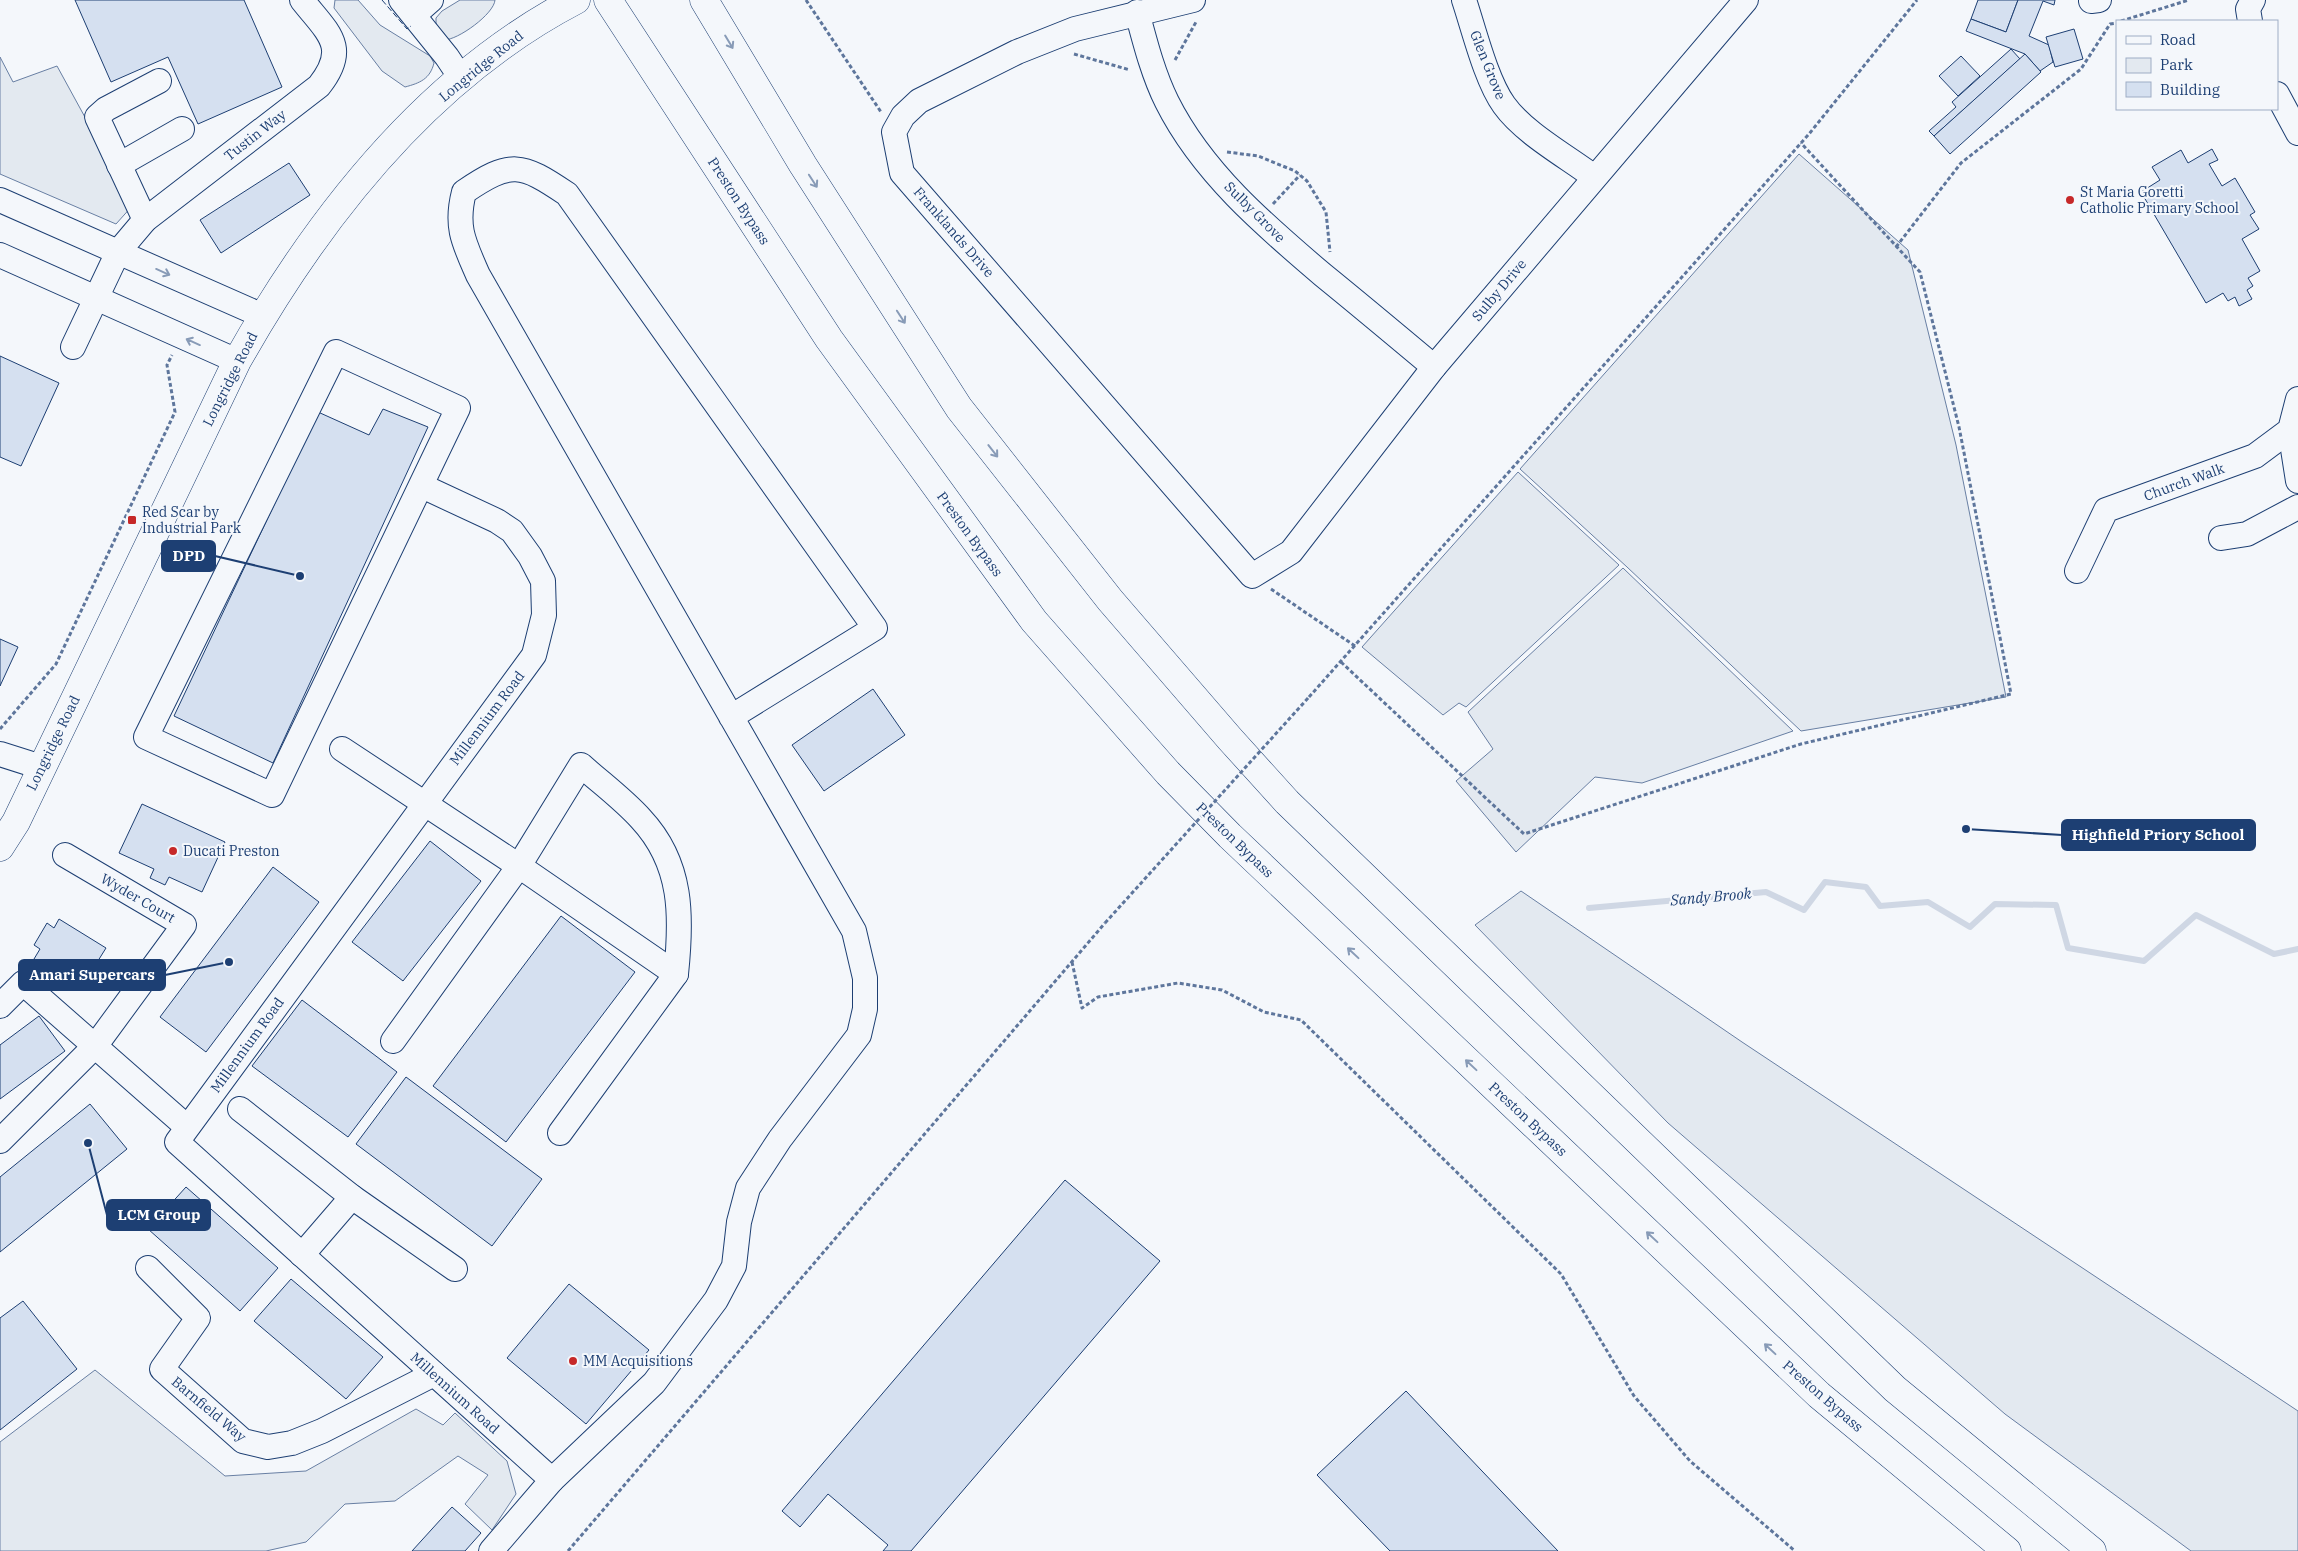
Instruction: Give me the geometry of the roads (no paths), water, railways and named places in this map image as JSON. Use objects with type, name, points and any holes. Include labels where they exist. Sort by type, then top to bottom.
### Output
[{"type":"main road","name":"Longridge Road","points":[[0,847],[8,819],[41,767],[237,362],[263,316],[297,263],[348,195],[395,140],[461,78],[542,18],[576,0]]},
{"type":"main road","name":"Preston Bypass","points":[[608,0],[829,339],[1034,622],[1168,773],[1230,836],[1819,1395],[2007,1551]]},
{"type":"main road","points":[[704,0],[803,165],[959,408],[1110,600],[1230,739],[1287,802],[1895,1389],[2092,1551]]},
{"type":"main road","points":[[1819,1395],[1980,1551]]},
{"type":"main road","points":[[1923,1412],[2112,1551]]},
{"type":"street","name":"Tustin Way","points":[[73,347],[118,252],[145,220],[318,86],[331,70],[335,53],[332,38],[302,0]]},
{"type":"street","points":[[1137,12],[1193,0]]},
{"type":"street","name":"Glen Grove","points":[[1464,0],[1491,78],[1503,104],[1518,121],[1594,177]]},
{"type":"street","name":"Sulby Drive","points":[[1252,576],[1291,552],[1434,367],[1746,0]]},
{"type":"street","points":[[2250,20],[2248,9],[2254,0]]},
{"type":"street","points":[[415,5],[461,78]]},
{"type":"street","name":"Franklands Drive","points":[[1137,12],[1070,31],[1017,52],[952,82],[919,101],[903,116],[894,132],[902,173],[1252,576]]},
{"type":"street","name":"Sulby Grove","points":[[1137,12],[1149,55],[1166,101],[1190,141],[1206,161],[1259,220],[1434,367]]},
{"type":"street","points":[[145,220],[97,117],[106,109],[159,81]]},
{"type":"street","points":[[2278,96],[2298,133]]},
{"type":"street","points":[[120,165],[182,128]]},
{"type":"street","points":[[492,1551],[552,1480],[654,1383],[716,1300],[734,1266],[739,1222],[748,1188],[780,1139],[859,1036],[865,1009],[865,978],[854,931],[731,717],[478,275],[463,240],[458,213],[464,192],[505,168],[534,172],[567,194],[875,628],[731,717]]},
{"type":"street","points":[[0,200],[263,316]]},
{"type":"street","points":[[0,255],[237,362]]},
{"type":"street","points":[[336,352],[458,408],[422,486],[272,795],[146,737],[336,352]]},
{"type":"street","points":[[2298,399],[2290,430],[2298,481]]},
{"type":"street","name":"Church Walk","points":[[2077,571],[2106,510],[2255,456],[2290,430]]},
{"type":"street","name":"Millennium Road","points":[[422,486],[474,509],[512,531],[530,556],[543,581],[544,615],[534,655],[423,803],[177,1142],[552,1480]]},
{"type":"street","points":[[2221,538],[2247,534],[2298,507]]},
{"type":"street","points":[[342,749],[519,866],[676,974]]},
{"type":"street","points":[[0,754],[41,767]]},
{"type":"street","points":[[393,1042],[519,866],[581,765],[642,820],[668,858],[678,895],[680,931],[676,974],[560,1133]]},
{"type":"street","name":"Wyder Court","points":[[0,1141],[96,1046],[184,925],[65,856]]},
{"type":"street","points":[[0,1006],[23,983],[187,1127]]},
{"type":"street","points":[[240,1109],[352,1197],[455,1269]]},
{"type":"street","points":[[302,1255],[352,1197]]},
{"type":"street","name":"Barnfield Way","points":[[148,1268],[198,1318],[162,1369],[243,1441],[268,1447],[292,1443],[354,1416],[434,1374]]},
{"type":"waterway","name":"Sandy Brook","points":[[1589,908],[1766,892],[1804,910],[1825,882],[1866,887],[1880,906],[1928,902],[1970,927],[1995,904],[2056,905],[2068,948],[2144,961],[2196,915],[2274,954],[2298,949]]},
{"type":"place","name":"St Maria Goretti Catholic Primary School","points":[[2070,200]]},
{"type":"place","name":"Red Scar by Industrial Park","points":[[132,520]]},
{"type":"place","name":"DPD","points":[[300,576]]},
{"type":"place","name":"Highfield Priory School","points":[[1966,829]]},
{"type":"place","name":"Ducati Preston","points":[[173,851]]},
{"type":"place","name":"Amari Supercars","points":[[229,962]]},
{"type":"place","name":"LCM Group","points":[[88,1143]]},
{"type":"place","name":"MM Acquisitions","points":[[573,1361]]}]
